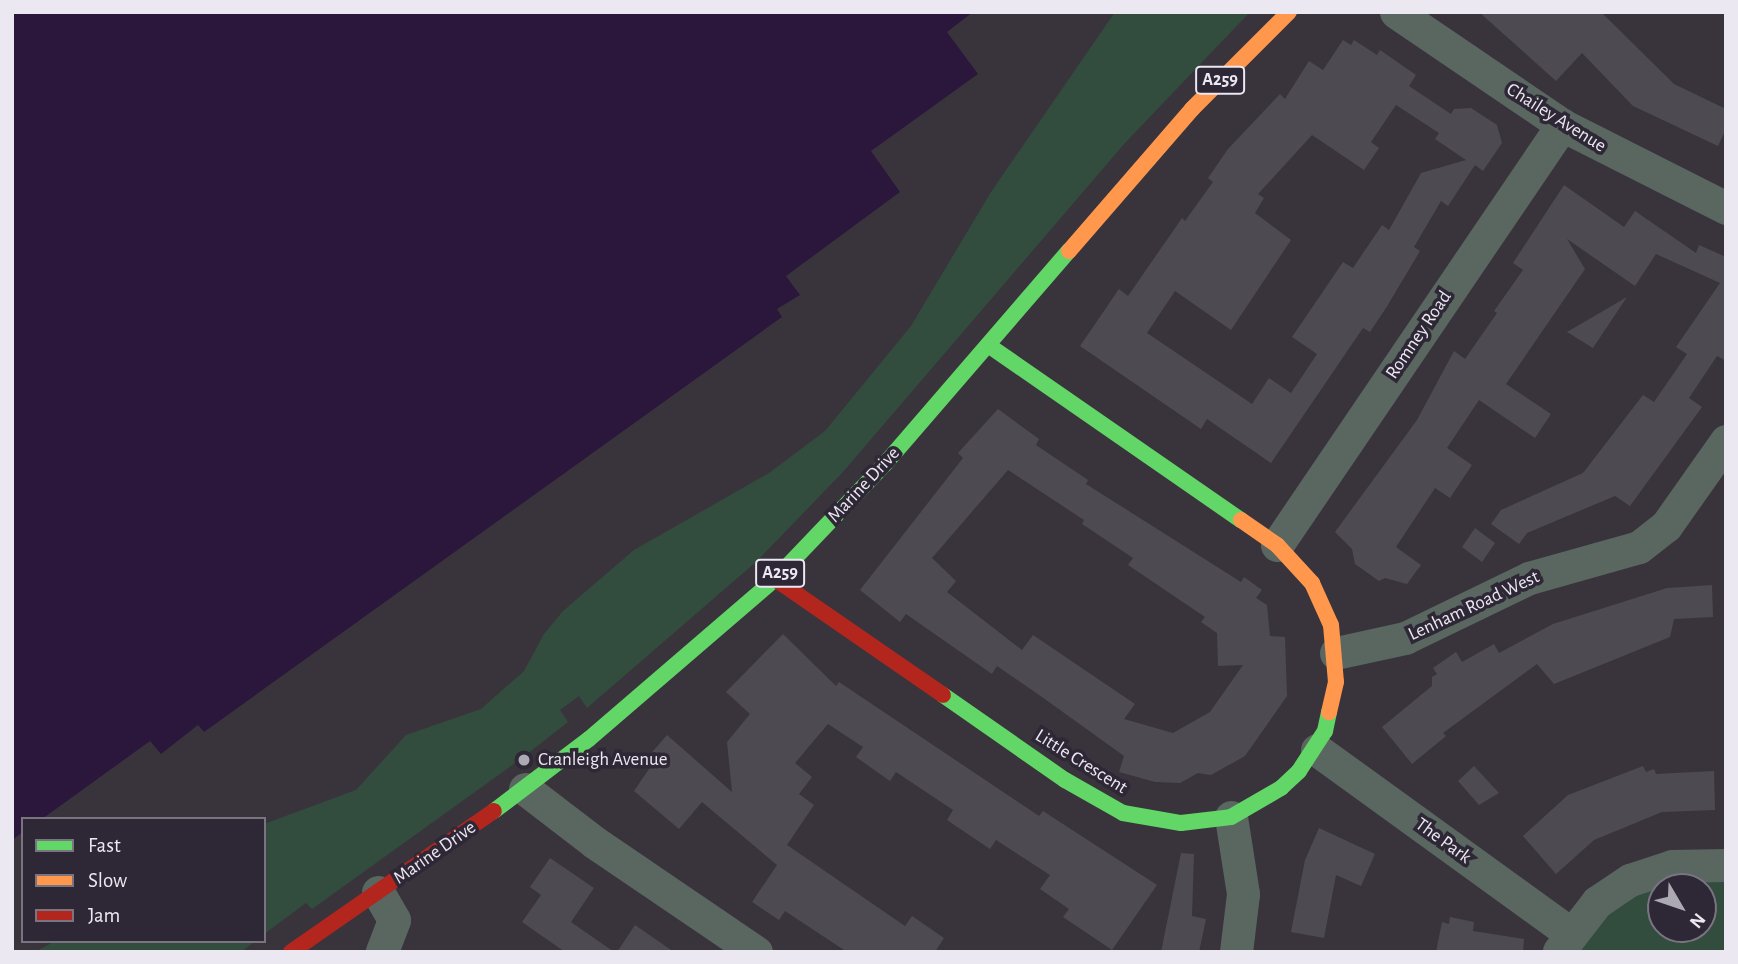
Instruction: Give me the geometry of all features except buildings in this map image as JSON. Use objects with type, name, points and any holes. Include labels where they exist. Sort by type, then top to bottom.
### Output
[{"type":"main road","name":"Marine Drive","points":[[291,952],[524,789],[652,688],[775,579],[884,466],[1184,117],[1289,12]]},
{"type":"main road","name":"Little Crescent","points":[[775,579],[1094,799],[1150,821],[1231,817],[1281,788],[1317,750],[1332,711],[1336,653],[1321,598],[1277,545],[988,345]]},
{"type":"street","name":"Chailey Avenue","points":[[1396,12],[1562,125],[1726,208]]},
{"type":"street","name":"Romney Road","points":[[1277,545],[1562,125]]},
{"type":"street","name":"Lenham Road West","points":[[1336,653],[1405,638],[1529,578],[1639,547],[1666,526],[1722,455]]},
{"type":"street","name":"The Park","points":[[1317,750],[1564,942],[1597,902],[1630,880],[1669,866],[1726,865]]},
{"type":"street","points":[[524,789],[594,842],[755,952]]},
{"type":"street","points":[[1231,817],[1243,894],[1236,952]]},
{"type":"street","name":"Marine Drive","points":[[379,892],[394,920],[382,952]]},
{"type":"green space","points":[[1115,12],[1250,12],[1125,143],[842,473],[756,562],[587,708],[579,696],[560,710],[568,722],[522,758],[312,909],[306,903],[266,933],[266,823],[356,790],[406,735],[481,709],[524,671],[544,634],[563,611],[634,550],[769,473],[825,431],[911,326],[991,192]]},
{"type":"green space","points":[[1726,874],[1726,952],[1571,952],[1576,941],[1637,887],[1647,886],[1647,943],[1717,943],[1717,875]]},
{"type":"green space","points":[[51,943],[252,943],[241,952],[35,952]]},
{"type":"shaded area","points":[[12,12],[973,12],[947,32],[978,74],[871,151],[900,192],[786,276],[800,295],[777,309],[782,317],[204,732],[198,725],[161,754],[150,741],[45,817],[21,817],[21,833],[12,840]]},
{"type":"traffic: fast","points":[[494,811],[589,739],[775,579],[884,465],[1069,251]]},
{"type":"traffic: fast","points":[[988,345],[1241,520]]},
{"type":"traffic: fast","points":[[943,695],[1065,780],[1123,813],[1181,823],[1231,817],[1281,788],[1299,771],[1325,731],[1329,712]]},
{"type":"traffic: slow","points":[[1069,251],[1192,109],[1289,12]]},
{"type":"traffic: slow","points":[[1241,520],[1277,545],[1312,583],[1331,625],[1336,682],[1329,712]]},
{"type":"traffic: jam","points":[[775,579],[943,695]]},
{"type":"traffic: jam","points":[[291,952],[494,811]]},
{"type":"place","name":"Cranleigh Avenue","points":[[524,760]]}]
